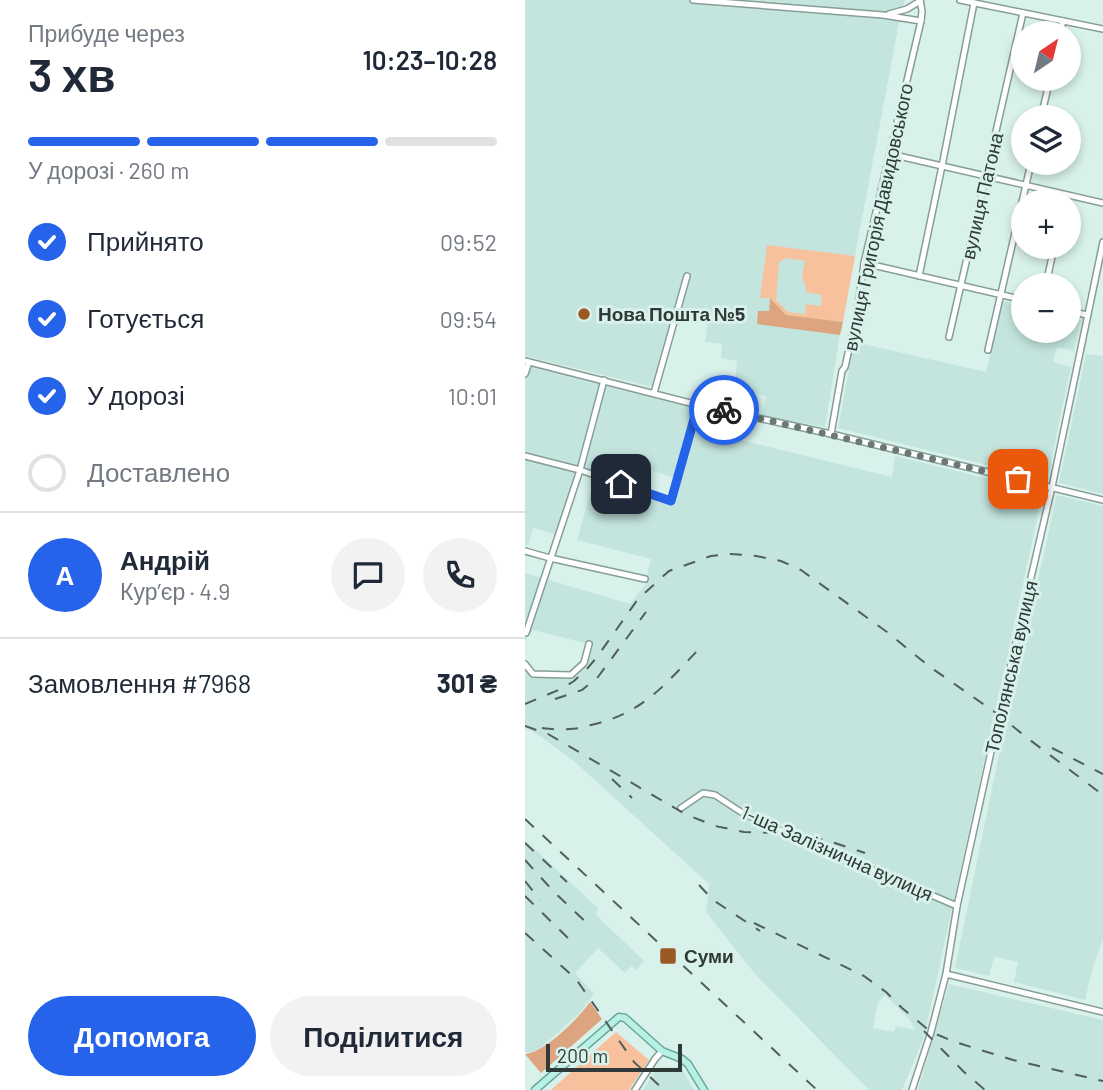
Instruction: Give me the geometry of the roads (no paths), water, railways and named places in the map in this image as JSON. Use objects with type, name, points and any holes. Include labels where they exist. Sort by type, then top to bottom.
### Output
[{"type":"main road","points":[[535,1090],[616,1018],[625,1018],[662,1051],[682,1059],[704,1090]]},
{"type":"street","points":[[693,0],[883,15],[921,21]]},
{"type":"street","points":[[961,0],[1063,21]]},
{"type":"street","points":[[883,15],[907,9],[920,1]]},
{"type":"street","name":"вулиця Григорія Давидовського","points":[[831,434],[861,290],[864,263],[921,21],[920,1]]},
{"type":"street","points":[[919,276],[975,2]]},
{"type":"street","name":"вулиця Патона","points":[[949,337],[1023,13]]},
{"type":"street","points":[[1081,25],[1103,29]]},
{"type":"street","points":[[890,154],[1036,189]]},
{"type":"street","points":[[988,350],[1028,175]]},
{"type":"street","points":[[1081,200],[1103,203]]},
{"type":"street","name":"Тополянська вулиця","points":[[912,1090],[946,974],[957,906],[1052,487],[1103,242]]},
{"type":"street","points":[[864,263],[1011,297]]},
{"type":"street","points":[[654,393],[687,276]]},
{"type":"street","points":[[1081,314],[1087,315]]},
{"type":"street","points":[[525,374],[527,361],[698,405],[831,434],[1103,500]]},
{"type":"street","points":[[526,634],[580,470],[604,380]]},
{"type":"street","points":[[525,456],[580,470],[671,501],[698,405]]},
{"type":"street","points":[[525,551],[645,579]]},
{"type":"street","points":[[525,664],[533,674],[571,675],[584,663],[589,644]]},
{"type":"street","name":"1-ша Залізнична вулиця","points":[[681,808],[703,793],[715,795],[786,834],[957,906]]},
{"type":"street","points":[[946,974],[1103,1013]]},
{"type":"street","points":[[635,1090],[662,1051]]},
{"type":"railway","points":[[525,704],[561,689],[587,669],[638,599],[669,571],[711,556],[756,556],[781,561],[801,570],[1103,795]]},
{"type":"railway","points":[[555,699],[582,690],[598,677],[646,612]]},
{"type":"railway","points":[[542,728],[578,728],[625,713],[652,696],[700,648]]},
{"type":"railway","points":[[525,726],[548,734],[685,814],[715,826],[744,832],[786,833],[829,841],[865,853]]},
{"type":"railway","points":[[1052,748],[1103,774]]},
{"type":"railway","points":[[612,779],[632,798]]},
{"type":"railway","points":[[525,819],[817,1090]]},
{"type":"railway","points":[[525,843],[567,882]]},
{"type":"railway","points":[[525,860],[590,926]]},
{"type":"railway","points":[[525,881],[540,900]]},
{"type":"railway","points":[[699,885],[713,900],[760,931]]},
{"type":"railway","points":[[525,896],[570,940]]},
{"type":"railway","points":[[754,923],[864,976],[931,1032],[1013,1060],[1103,1081]]},
{"type":"railway","points":[[525,933],[576,979],[634,1062],[664,1090]]},
{"type":"railway","points":[[924,1031],[985,1090]]},
{"type":"place","name":"Нова Пошта №5","points":[[584,314]]},
{"type":"place","name":"Суми","points":[[668,956]]}]
